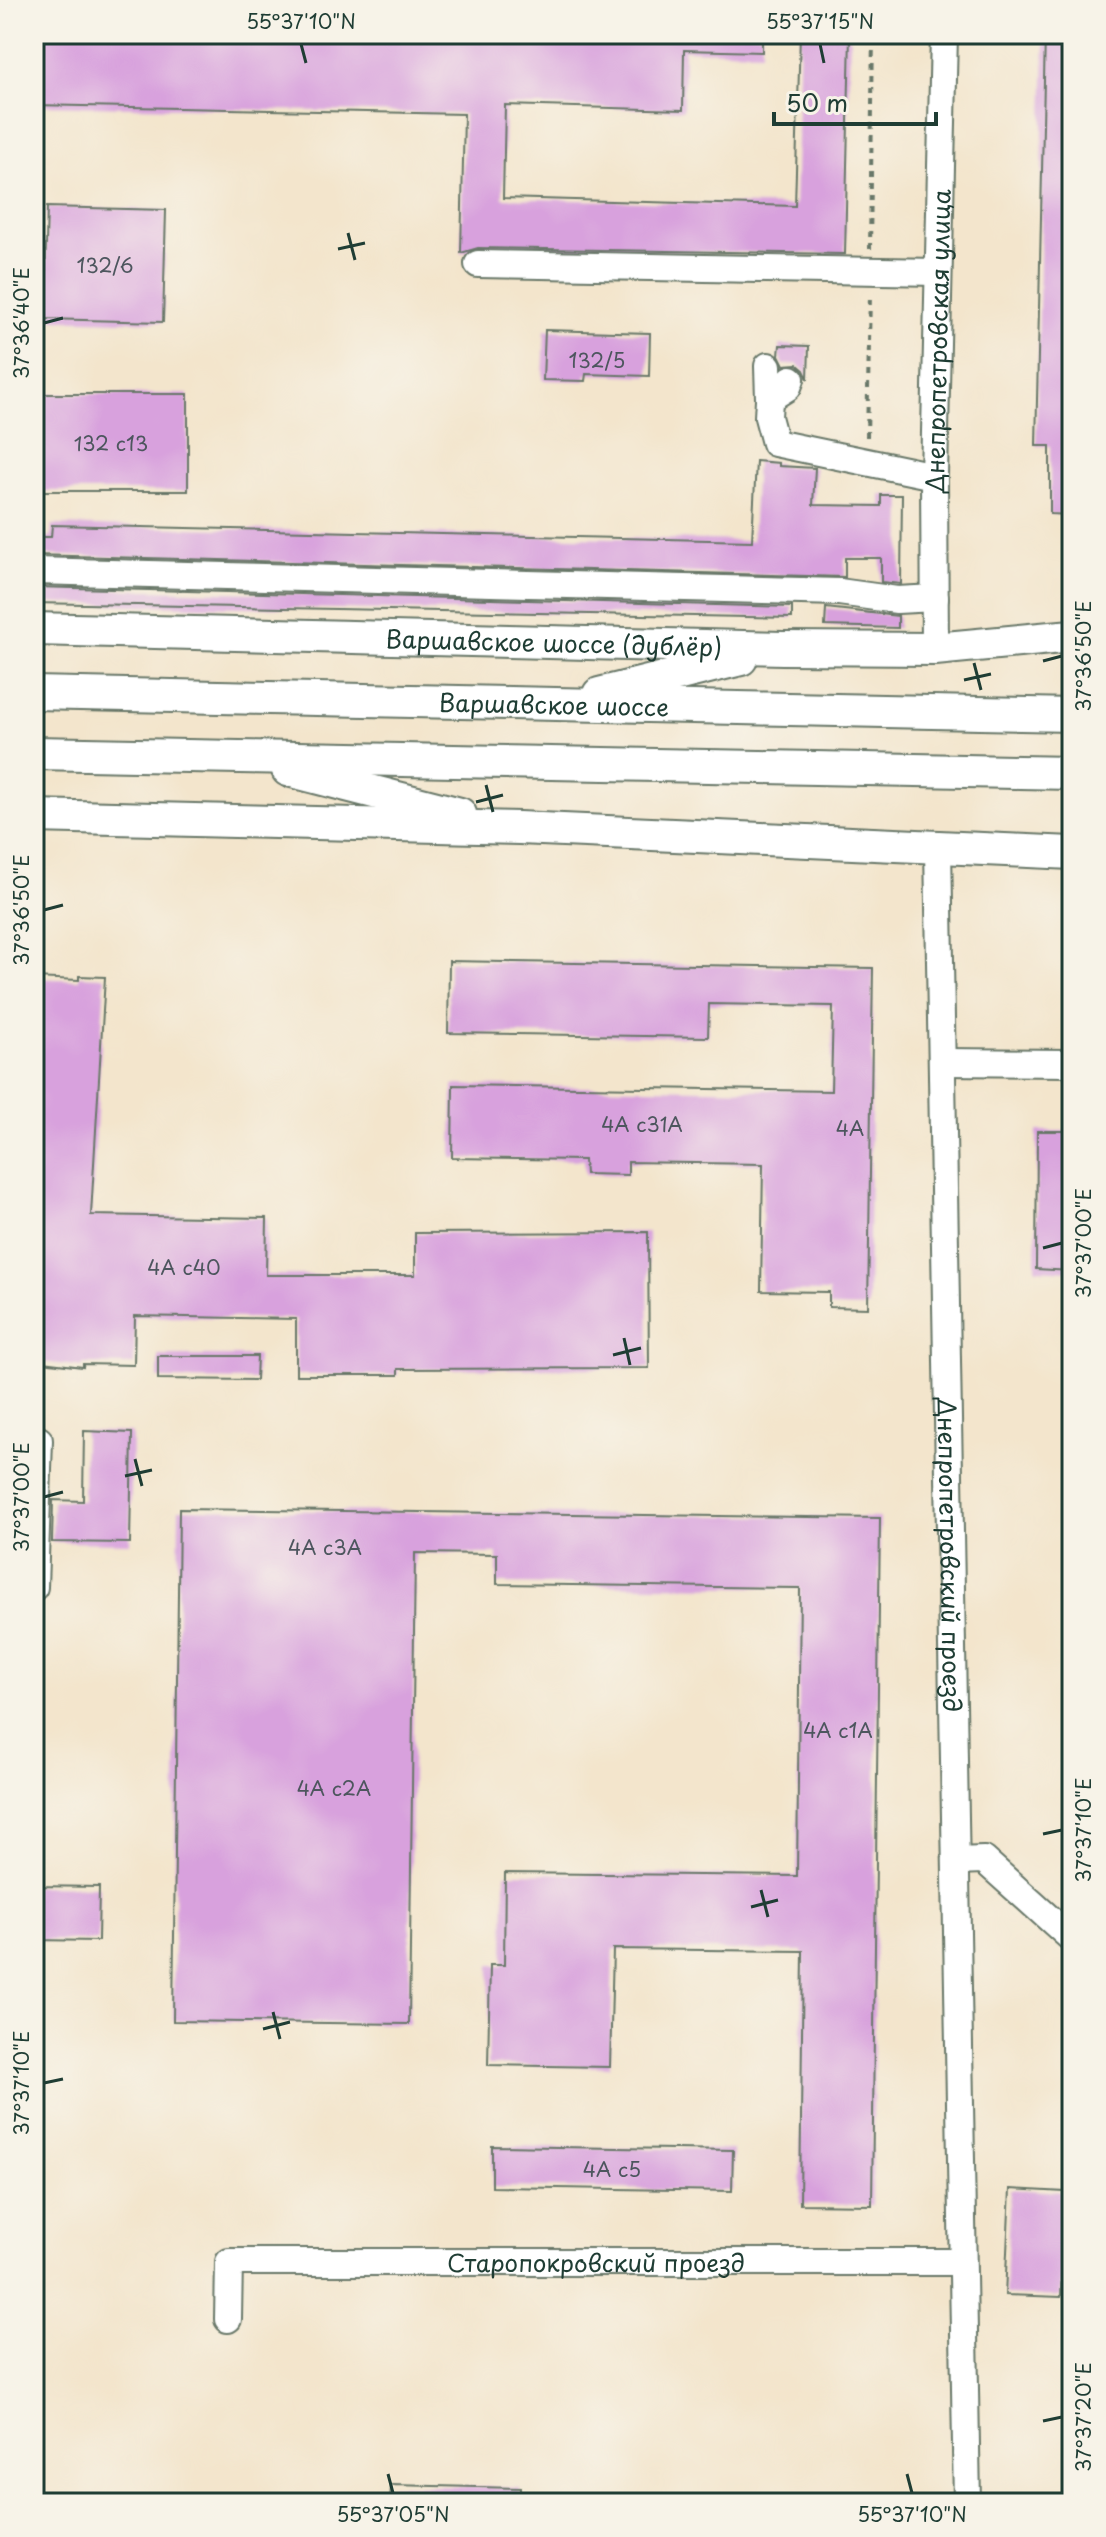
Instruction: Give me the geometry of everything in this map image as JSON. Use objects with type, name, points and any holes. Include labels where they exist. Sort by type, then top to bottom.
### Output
[{"type":"main road","name":"Варшавское шоссе (дублёр)","points":[[34,629],[783,648],[935,649],[1072,636]]},
{"type":"main road","points":[[557,704],[783,648]]},
{"type":"main road","name":"Варшавское шоссе","points":[[34,693],[1072,715]]},
{"type":"main road","points":[[34,753],[1072,773]]},
{"type":"main road","points":[[231,756],[519,828]]},
{"type":"main road","points":[[34,816],[519,828],[1072,853]]},
{"type":"street","name":"Днепропетровская улица","points":[[935,649],[934,476],[944,34]]},
{"type":"street","points":[[478,264],[938,272]]},
{"type":"street","points":[[780,372],[769,399],[768,417],[775,443],[934,476]]},
{"type":"street","points":[[34,571],[839,592],[897,600],[935,598]]},
{"type":"street","name":"Днепропетровский проезд","points":[[938,847],[967,2503]]},
{"type":"street","points":[[943,1062],[1072,1063]]},
{"type":"street","points":[[34,1440],[39,1440],[34,1587]]},
{"type":"street","points":[[956,1861],[984,1860],[1072,1939]]},
{"type":"street","name":"Старопокровский проезд","points":[[228,2319],[229,2262],[962,2262]]},
{"type":"building","points":[[34,34],[762,34],[762,52],[684,50],[683,110],[505,105],[503,198],[795,206],[800,34],[850,34],[845,254],[478,248],[461,253],[464,114],[34,105]]},
{"type":"building","points":[[1045,34],[1072,34],[1072,515],[1050,514],[1050,446],[1036,446]]},
{"type":"building","points":[[47,207],[166,210],[163,322],[44,319]]},
{"type":"building","points":[[545,330],[650,333],[649,376],[586,374],[585,381],[543,380]]},
{"type":"building","points":[[780,345],[809,346],[808,379],[797,364],[784,365],[779,355]]},
{"type":"building","points":[[34,394],[188,394],[188,491],[34,491]]},
{"type":"building","points":[[756,461],[815,468],[813,505],[881,506],[881,495],[902,495],[901,584],[881,582],[881,558],[845,558],[845,577],[34,555],[34,537],[51,537],[52,525],[752,541]]},
{"type":"building","points":[[34,587],[792,607],[792,618],[34,603]]},
{"type":"building","points":[[826,608],[898,616],[898,628],[825,626]]},
{"type":"building","points":[[449,961],[873,968],[868,1308],[829,1307],[829,1292],[761,1291],[763,1164],[628,1162],[628,1175],[585,1174],[584,1160],[452,1158],[453,1085],[831,1091],[833,1006],[709,1004],[708,1037],[448,1033]]},
{"type":"building","points":[[79,976],[105,977],[91,1215],[267,1218],[266,1275],[415,1275],[415,1233],[648,1232],[649,1368],[398,1369],[398,1375],[296,1375],[296,1319],[135,1316],[134,1365],[83,1364],[83,1367],[34,1361],[34,978],[79,980]]},
{"type":"building","points":[[1037,1131],[1072,1131],[1072,1271],[1036,1269]]},
{"type":"building","points":[[158,1356],[257,1356],[256,1380],[158,1379]]},
{"type":"building","points":[[84,1431],[132,1433],[130,1543],[52,1542],[53,1500],[83,1501]]},
{"type":"building","points":[[179,1509],[880,1518],[872,2205],[800,2204],[803,1951],[613,1949],[610,2067],[488,2065],[490,1965],[504,1965],[505,1873],[797,1876],[800,1588],[497,1584],[497,1554],[415,1553],[409,2024],[173,2021]]},
{"type":"building","points":[[34,1886],[99,1887],[98,1941],[34,1940]]},
{"type":"building","points":[[492,2146],[733,2150],[732,2191],[492,2187]]},
{"type":"building","points":[[1010,2189],[1065,2192],[1061,2297],[1005,2295]]},
{"type":"building","points":[[391,2485],[520,2488],[520,2503],[390,2503]]}]
